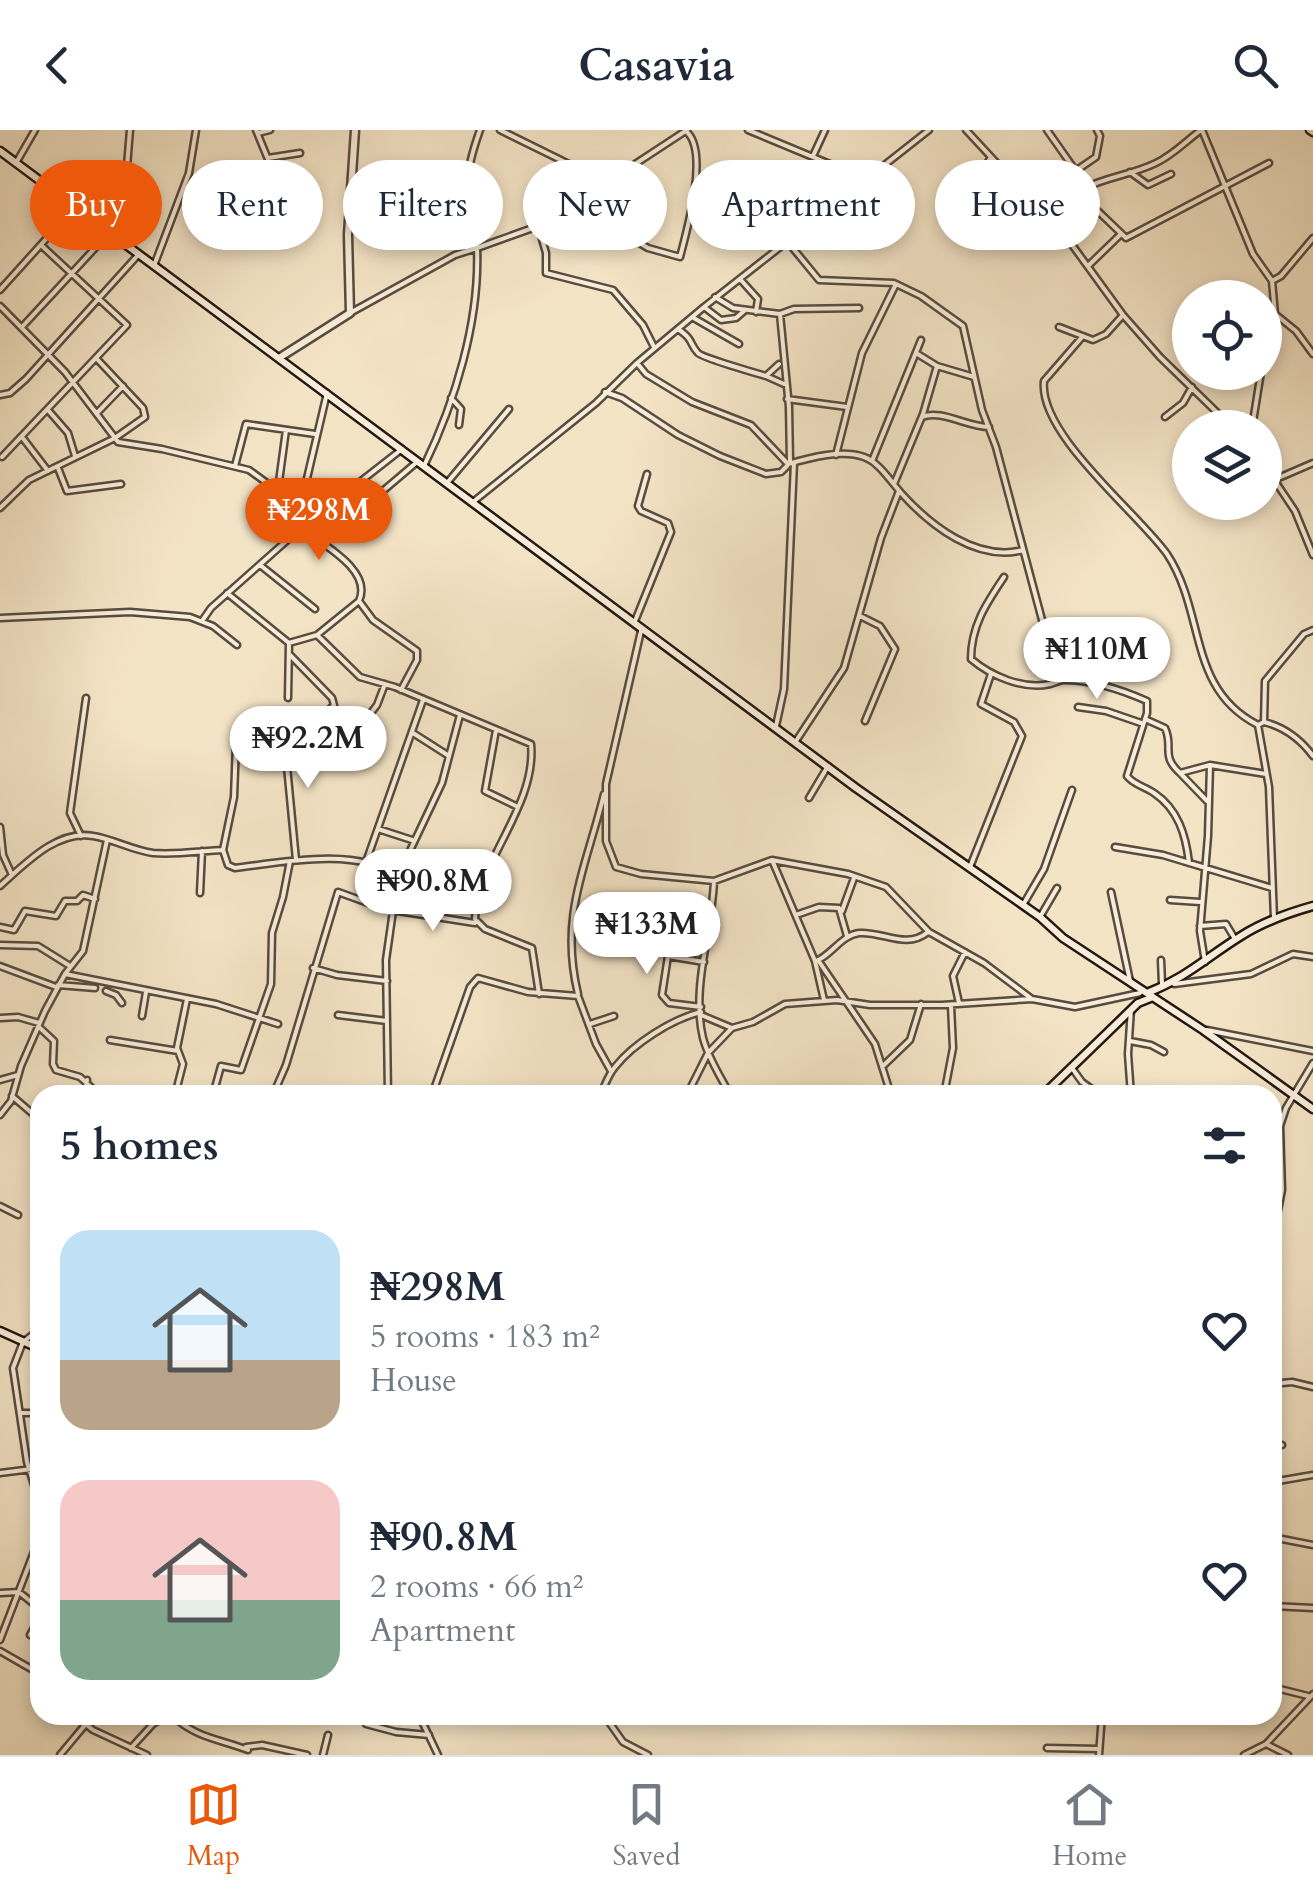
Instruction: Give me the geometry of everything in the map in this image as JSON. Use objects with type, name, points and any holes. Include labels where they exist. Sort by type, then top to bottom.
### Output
[{"type":"main road","points":[[352,160],[355,130]]},
{"type":"main road","points":[[3,153],[30,173]]},
{"type":"main road","points":[[135,250],[828,766],[1040,917],[1063,938],[1203,1030],[1278,1085]]},
{"type":"main road","points":[[280,358],[350,314],[350,250]]},
{"type":"main road","points":[[1054,1085],[1148,994],[1170,985],[1236,939],[1274,919],[1313,906]]},
{"type":"main road","points":[[1138,1002],[1170,985]]},
{"type":"main road","points":[[1282,1088],[1313,1109]]},
{"type":"main road","points":[[0,1331],[30,1345]]},
{"type":"street","points":[[16,163],[35,130]]},
{"type":"street","points":[[128,160],[130,130]]},
{"type":"street","points":[[154,265],[181,201],[196,130]]},
{"type":"street","points":[[270,130],[257,132],[268,158],[300,153]]},
{"type":"street","points":[[471,160],[480,130]]},
{"type":"street","points":[[500,130],[561,160]]},
{"type":"street","points":[[748,130],[822,160]]},
{"type":"street","points":[[813,156],[825,130]]},
{"type":"street","points":[[890,160],[929,130]]},
{"type":"street","points":[[966,130],[994,160]]},
{"type":"street","points":[[1047,130],[1070,160]]},
{"type":"street","points":[[1092,160],[1096,157],[1100,136],[1097,130]]},
{"type":"street","points":[[1100,182],[1168,156],[1201,130],[1253,254],[1271,280]]},
{"type":"street","points":[[643,160],[687,131],[696,145],[691,216],[680,258],[654,250]]},
{"type":"street","points":[[0,167],[3,153]]},
{"type":"street","points":[[1100,214],[1120,234],[1129,237],[1270,163]]},
{"type":"street","points":[[1130,172],[1148,185],[1171,174]]},
{"type":"street","points":[[1086,267],[1120,234]]},
{"type":"street","points":[[1274,280],[1313,238]]},
{"type":"street","points":[[0,290],[38,250]]},
{"type":"street","points":[[2,458],[127,325],[46,250]]},
{"type":"street","points":[[23,326],[93,250]]},
{"type":"street","points":[[350,314],[472,250]]},
{"type":"street","points":[[370,501],[421,463],[439,435],[468,332],[477,250]]},
{"type":"street","points":[[545,250],[546,273],[614,290],[643,325],[655,347]]},
{"type":"street","points":[[474,502],[596,403],[704,306],[776,250]]},
{"type":"street","points":[[798,250],[819,280],[896,284],[964,326],[974,377],[1058,680]]},
{"type":"street","points":[[1074,250],[1123,316],[1172,368]]},
{"type":"street","points":[[0,395],[10,393],[50,354],[140,254]]},
{"type":"street","points":[[740,278],[758,300],[756,312]]},
{"type":"street","points":[[836,455],[862,353],[896,284]]},
{"type":"street","points":[[715,297],[744,311],[780,314],[858,308]]},
{"type":"street","points":[[0,306],[50,354],[123,444],[162,449],[260,476],[315,518]]},
{"type":"street","points":[[704,306],[722,320],[736,318],[744,311]]},
{"type":"street","points":[[776,726],[786,671],[791,463],[780,314]]},
{"type":"street","points":[[1059,327],[1090,340],[1101,337],[1123,316]]},
{"type":"street","points":[[692,317],[739,344]]},
{"type":"street","points":[[1282,319],[1313,354]]},
{"type":"street","points":[[678,329],[692,339],[704,358],[732,362],[786,384]]},
{"type":"street","points":[[1083,336],[1044,381],[1046,404],[1058,426],[1168,556],[1184,584],[1211,679],[1224,700],[1238,714],[1294,736],[1313,756]]},
{"type":"street","points":[[872,461],[921,340]]},
{"type":"street","points":[[916,354],[937,366],[974,377]]},
{"type":"street","points":[[0,508],[29,480],[115,438],[146,414],[97,358]]},
{"type":"street","points":[[637,363],[646,374],[692,402],[751,425],[791,463]]},
{"type":"street","points":[[766,376],[779,364]]},
{"type":"street","points":[[894,484],[922,417],[937,366]]},
{"type":"street","points":[[97,413],[123,386]]},
{"type":"street","points":[[1165,417],[1183,403],[1190,390]]},
{"type":"street","points":[[1195,390],[1215,410]]},
{"type":"street","points":[[300,506],[327,392]]},
{"type":"street","points":[[605,392],[622,398],[693,444],[766,474],[781,472],[791,463],[858,455],[872,461],[929,522],[956,538],[1003,553],[1023,550]]},
{"type":"street","points":[[451,398],[461,408],[459,424]]},
{"type":"street","points":[[787,399],[849,407]]},
{"type":"street","points":[[447,482],[508,409]]},
{"type":"street","points":[[48,410],[68,433],[74,456]]},
{"type":"street","points":[[922,417],[932,414],[975,427],[989,427]]},
{"type":"street","points":[[234,466],[244,425],[315,434]]},
{"type":"street","points":[[278,489],[286,430]]},
{"type":"street","points":[[22,437],[48,471]]},
{"type":"street","points":[[202,621],[301,528],[402,449]]},
{"type":"street","points":[[1282,477],[1313,463]]},
{"type":"street","points":[[58,468],[67,491],[121,484]]},
{"type":"street","points":[[611,1071],[578,996],[570,958],[570,921],[606,784],[639,624],[672,532],[668,523],[638,506],[646,474]]},
{"type":"street","points":[[796,741],[844,668],[881,538],[899,491]]},
{"type":"street","points":[[1282,492],[1313,555]]},
{"type":"street","points":[[289,643],[317,636],[359,601],[362,594],[357,572],[301,528]]},
{"type":"street","points":[[260,565],[315,609]]},
{"type":"street","points":[[1004,577],[982,608],[970,653],[973,662],[991,674],[1026,684],[1052,684],[1058,680],[1110,687],[1144,700],[1148,704],[1127,776],[1155,793],[1176,814],[1189,862]]},
{"type":"street","points":[[227,594],[289,643],[288,698]]},
{"type":"street","points":[[359,601],[373,620],[417,651],[401,690]]},
{"type":"street","points":[[0,618],[140,612],[202,621],[237,645]]},
{"type":"street","points":[[860,616],[880,626],[895,649],[865,722]]},
{"type":"street","points":[[1274,919],[1261,723],[1265,681],[1304,634],[1313,630]]},
{"type":"street","points":[[317,636],[355,674],[532,746],[519,807],[477,904],[476,924]]},
{"type":"street","points":[[290,656],[335,701],[327,714],[319,718],[283,725],[236,744],[234,797],[223,850],[230,867],[336,860],[366,864],[398,876]]},
{"type":"street","points":[[970,867],[1022,736],[1014,722],[981,704],[991,674]]},
{"type":"street","points":[[354,735],[372,714],[385,684]]},
{"type":"street","points":[[81,836],[70,813],[86,698]]},
{"type":"street","points":[[366,864],[423,700]]},
{"type":"street","points":[[1078,708],[1106,711],[1165,728],[1166,754],[1171,764],[1207,801]]},
{"type":"street","points":[[388,1085],[386,960],[398,876],[438,792],[460,715]]},
{"type":"street","points":[[216,1085],[220,1066],[241,1070],[271,984],[272,933],[293,860],[283,725]]},
{"type":"street","points":[[496,730],[485,792],[519,807]]},
{"type":"street","points":[[413,733],[450,756]]},
{"type":"street","points":[[1307,748],[1313,739]]},
{"type":"street","points":[[809,798],[828,766]]},
{"type":"street","points":[[1180,772],[1210,766],[1267,774]]},
{"type":"street","points":[[1205,962],[1200,926],[1210,766]]},
{"type":"street","points":[[606,784],[606,841],[616,866],[641,874],[714,881],[772,860],[854,876],[886,887],[928,932],[965,952],[1032,999]]},
{"type":"street","points":[[1023,905],[1044,869],[1072,790]]},
{"type":"street","points":[[0,826],[3,855],[12,876]]},
{"type":"street","points":[[378,829],[413,840]]},
{"type":"street","points":[[0,886],[48,847],[81,836],[150,852],[223,850]]},
{"type":"street","points":[[0,1115],[12,1096],[58,986],[83,950],[107,840]]},
{"type":"street","points":[[1115,847],[1189,862],[1272,888]]},
{"type":"street","points":[[200,893],[202,851]]},
{"type":"street","points":[[772,860],[817,961],[869,1034],[889,1085]]},
{"type":"street","points":[[848,936],[842,912],[854,876]]},
{"type":"street","points":[[714,881],[701,1011],[708,1053],[725,1085]]},
{"type":"street","points":[[1040,917],[1057,888]]},
{"type":"street","points":[[277,1085],[338,892],[396,911],[476,924],[532,948],[539,994]]},
{"type":"street","points":[[1111,892],[1130,981]]},
{"type":"street","points":[[0,927],[14,930],[24,911],[53,917],[65,901],[77,902],[81,895],[95,899]]},
{"type":"street","points":[[1170,900],[1202,902]]},
{"type":"street","points":[[795,915],[824,906],[842,912]]},
{"type":"street","points":[[1200,926],[1226,924],[1236,939]]},
{"type":"street","points":[[817,961],[848,936],[865,934],[902,940],[922,938],[928,932]]},
{"type":"street","points":[[0,945],[38,946],[71,967]]},
{"type":"street","points":[[958,1003],[954,976],[965,952]]},
{"type":"street","points":[[1161,960],[1160,980],[1170,985],[1252,974],[1293,954],[1313,957]]},
{"type":"street","points":[[704,962],[668,956],[662,995],[668,1003],[701,1011],[732,1028]]},
{"type":"street","points":[[817,961],[824,1001]]},
{"type":"street","points":[[0,966],[58,986],[95,988]]},
{"type":"street","points":[[313,968],[337,976],[387,981]]},
{"type":"street","points":[[65,974],[278,1024]]},
{"type":"street","points":[[436,1085],[475,979],[539,994],[578,996]]},
{"type":"street","points":[[101,1002],[110,984]]},
{"type":"street","points":[[106,991],[122,1003]]},
{"type":"street","points":[[142,1016],[146,992]]},
{"type":"street","points":[[693,1085],[708,1053],[732,1028],[754,1022],[784,1004],[950,1004],[1032,999],[1075,1006],[1148,994]]},
{"type":"street","points":[[177,1085],[183,1064],[178,1051],[186,1000]]},
{"type":"street","points":[[884,1065],[910,1040],[921,1004]]},
{"type":"street","points":[[946,1085],[953,1048],[950,1004]]},
{"type":"street","points":[[1131,1009],[1132,1085]]},
{"type":"street","points":[[605,1085],[625,1055],[701,1011]]},
{"type":"street","points":[[338,1015],[388,1021]]},
{"type":"street","points":[[590,1024],[614,1016]]},
{"type":"street","points":[[0,1018],[18,1017],[39,1026],[54,1040],[54,1068],[87,1080],[90,1085]]},
{"type":"street","points":[[1203,1030],[1313,1051]]},
{"type":"street","points":[[110,1040],[178,1051]]},
{"type":"street","points":[[1130,1041],[1164,1052]]},
{"type":"street","points":[[1282,1121],[1313,1062]]},
{"type":"street","points":[[1072,1068],[1086,1085]]},
{"type":"street","points":[[0,1080],[18,1076]]},
{"type":"street","points":[[86,1085],[87,1080]]},
{"type":"street","points":[[12,1096],[30,1111]]},
{"type":"street","points":[[0,1206],[18,1215]]},
{"type":"street","points":[[30,1337],[23,1342],[14,1368],[30,1474]]},
{"type":"street","points":[[1282,1383],[1313,1386]]},
{"type":"street","points":[[22,1412],[30,1412]]},
{"type":"street","points":[[0,1473],[28,1468]]},
{"type":"street","points":[[1282,1480],[1313,1475]]},
{"type":"street","points":[[1282,1540],[1313,1545]]},
{"type":"street","points":[[0,1640],[30,1563]]},
{"type":"street","points":[[0,1593],[19,1592],[30,1600]]},
{"type":"street","points":[[1282,1606],[1313,1608]]},
{"type":"street","points":[[0,1651],[30,1668]]},
{"type":"street","points":[[1282,1689],[1312,1696]]},
{"type":"street","points":[[1244,1755],[1266,1744],[1312,1696]]},
{"type":"street","points":[[135,1751],[152,1725]]},
{"type":"street","points":[[184,1725],[199,1735],[248,1750],[246,1747],[262,1745],[307,1755]]},
{"type":"street","points":[[370,1725],[428,1735]]},
{"type":"street","points":[[424,1725],[438,1755]]},
{"type":"street","points":[[611,1725],[620,1738],[648,1755]]},
{"type":"street","points":[[1047,1748],[1099,1752],[1101,1725]]},
{"type":"street","points":[[60,1755],[85,1726],[147,1755]]},
{"type":"street","points":[[323,1755],[328,1735]]},
{"type":"street","points":[[1266,1744],[1288,1755]]},
{"type":"street","points":[[236,1755],[239,1746]]}]
